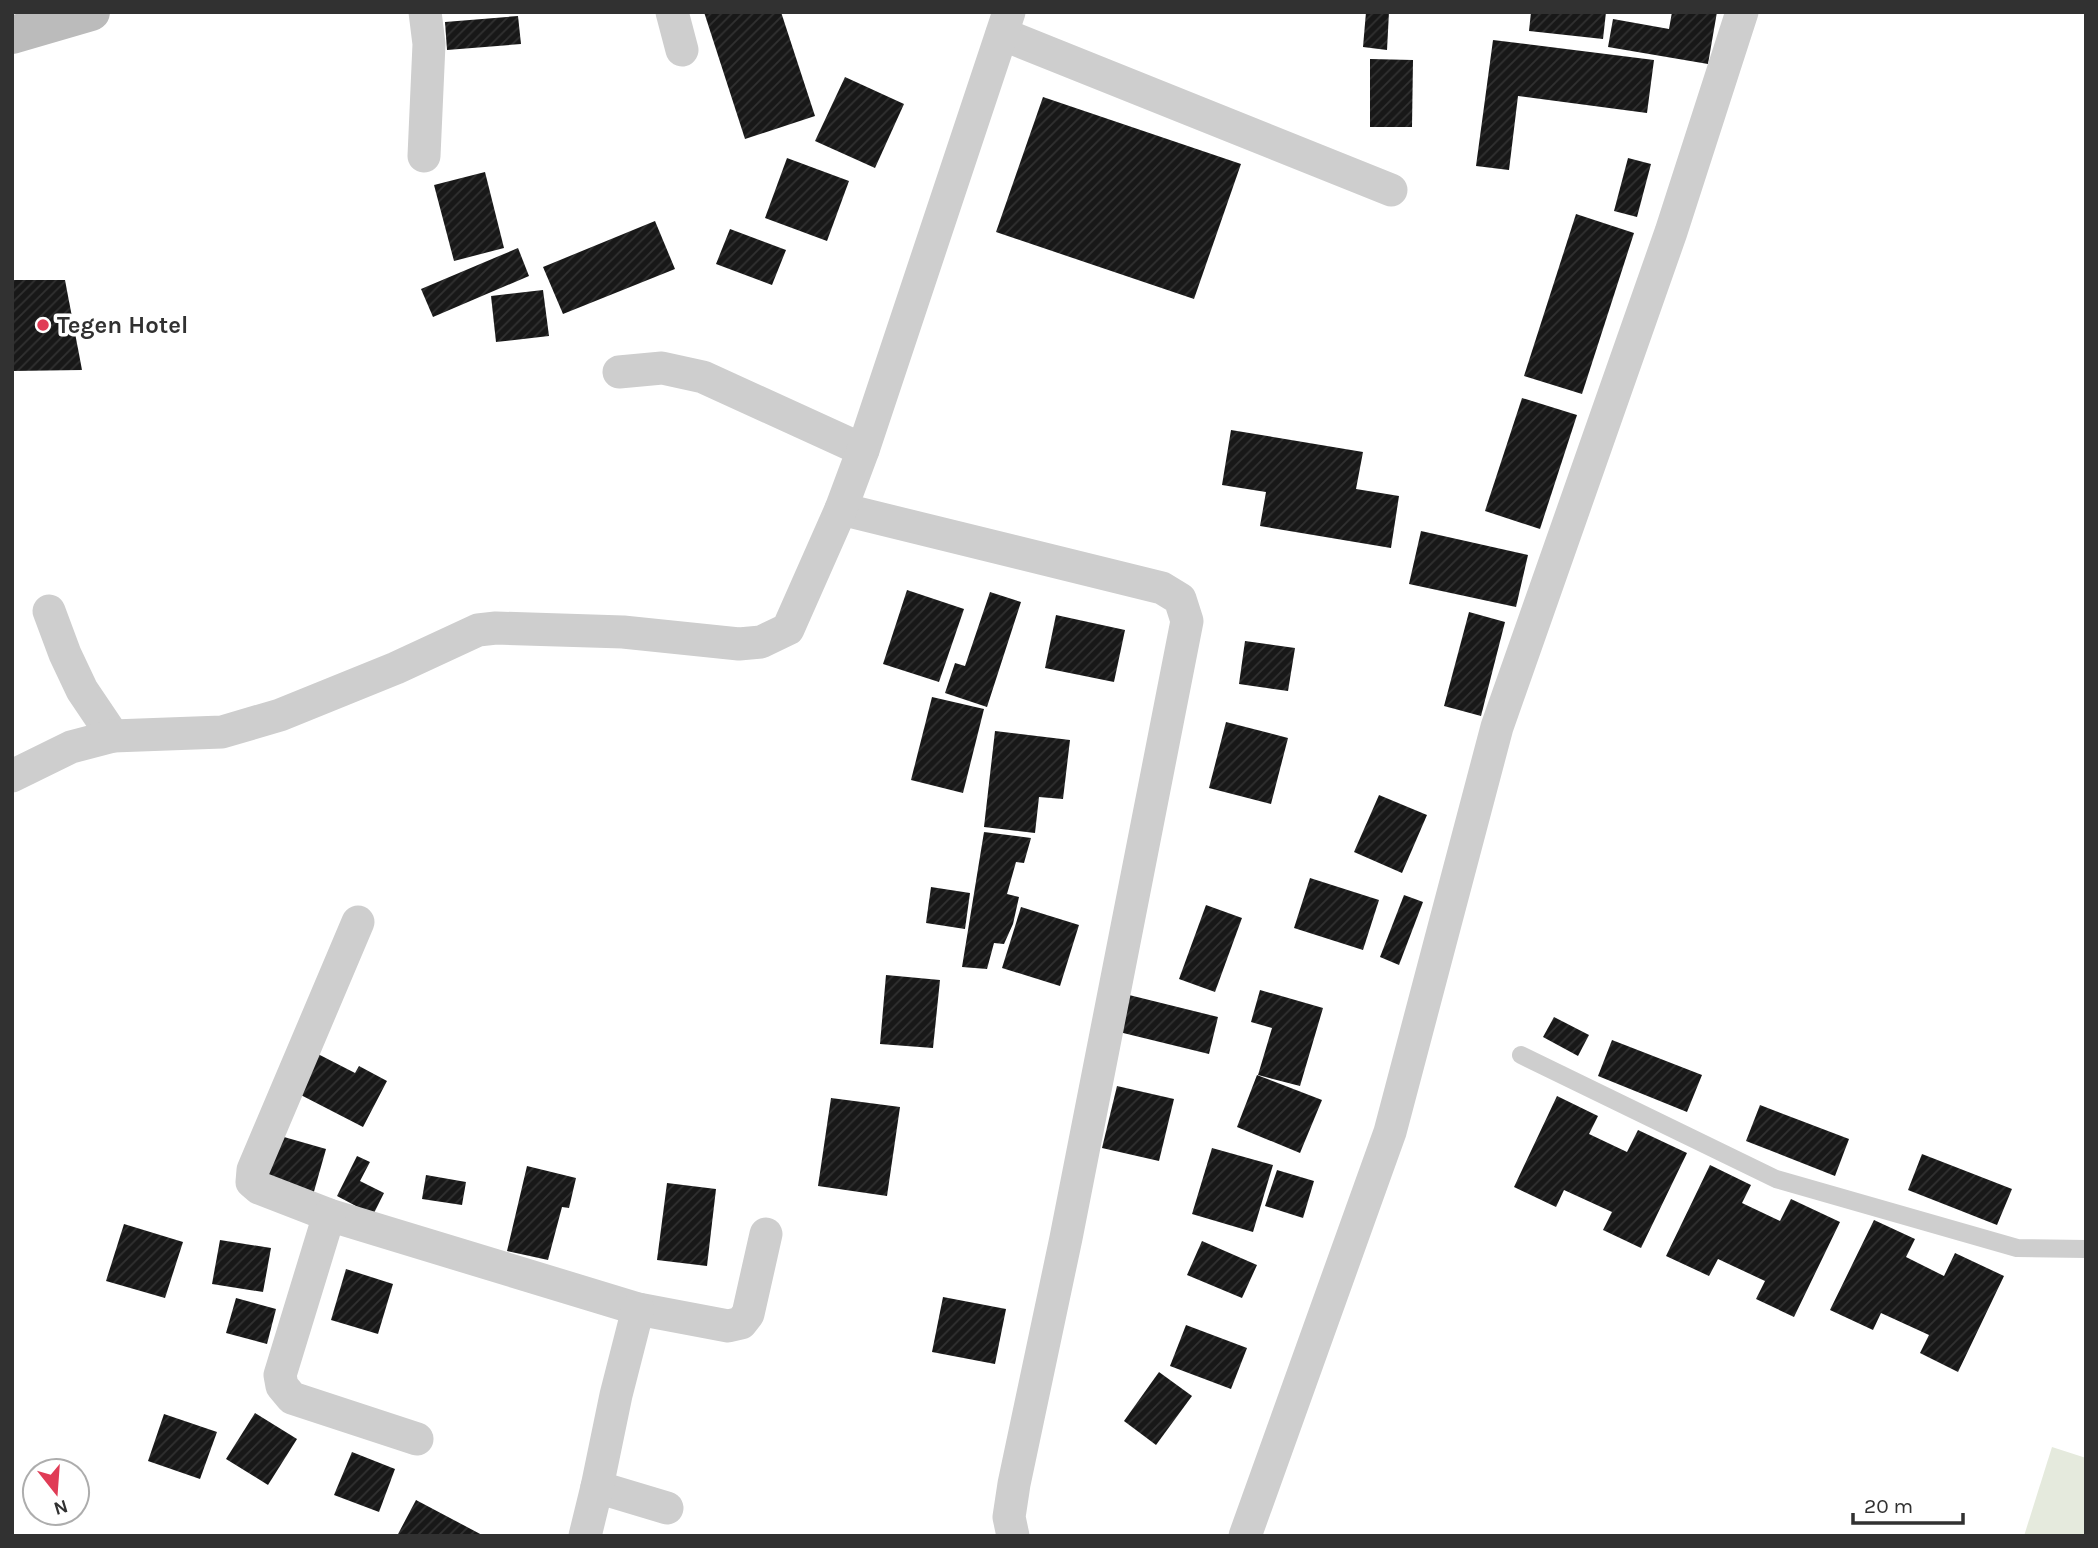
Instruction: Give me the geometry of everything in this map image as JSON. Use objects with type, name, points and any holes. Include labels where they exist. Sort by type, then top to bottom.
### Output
[{"type":"main road","points":[[12,35],[91,12]]},
{"type":"street","points":[[424,156],[429,44],[425,12]]},
{"type":"street","points":[[673,12],[682,50]]},
{"type":"street","points":[[1245,1536],[1390,1132],[1497,727],[1671,232],[1742,12]]},
{"type":"street","points":[[12,776],[71,747],[113,736],[222,732],[280,715],[396,668],[478,630],[496,628],[623,632],[739,644],[761,642],[788,629],[841,509],[863,450],[1006,23],[1391,190]]},
{"type":"street","points":[[619,372],[662,368],[703,377],[863,450]]},
{"type":"street","points":[[841,509],[1162,588],[1180,599],[1188,621],[1014,1483],[1009,1517],[1013,1536]]},
{"type":"street","points":[[49,611],[82,690],[113,736]]},
{"type":"street","points":[[358,922],[253,1170],[252,1182],[260,1188],[329,1215],[638,1309],[728,1326],[741,1323],[748,1314],[766,1234]]},
{"type":"street","points":[[329,1215],[280,1375],[282,1386],[292,1398],[417,1439]]},
{"type":"street","points":[[585,1536],[638,1309]]},
{"type":"street","points":[[597,1487],[667,1508]]},
{"type":"lane","points":[[1521,1055],[1776,1179],[2017,1248],[2086,1249]]},
{"type":"shaded area","points":[[2052,1447],[2086,1458],[2086,1536],[2024,1536]]},
{"type":"building","points":[[704,12],[781,12],[815,116],[745,139]]},
{"type":"building","points":[[1366,12],[1389,12],[1387,50],[1363,47]]},
{"type":"building","points":[[1531,12],[1606,12],[1603,39],[1529,31]]},
{"type":"building","points":[[1672,12],[1717,12],[1708,64],[1608,47],[1613,19],[1669,29]]},
{"type":"building","points":[[518,16],[521,44],[447,50],[445,22]]},
{"type":"building","points":[[1493,40],[1654,60],[1647,113],[1518,96],[1509,170],[1476,166]]},
{"type":"building","points":[[1370,59],[1413,60],[1412,127],[1370,127]]},
{"type":"building","points":[[845,77],[904,104],[875,168],[815,141]]},
{"type":"building","points":[[1043,97],[1241,164],[1194,299],[996,232]]},
{"type":"building","points":[[787,158],[849,181],[827,241],[765,218]]},
{"type":"building","points":[[1628,158],[1651,164],[1637,217],[1614,211]]},
{"type":"building","points":[[485,172],[504,248],[454,261],[434,185]]},
{"type":"building","points":[[1576,214],[1634,233],[1582,394],[1524,376]]},
{"type":"building","points":[[655,221],[675,269],[563,314],[543,267]]},
{"type":"building","points":[[730,229],[786,250],[772,285],[716,264]]},
{"type":"building","points":[[518,248],[529,276],[433,317],[421,289]]},
{"type":"building","name":"Tegen Hotel","points":[[12,280],[65,280],[82,370],[12,371]]},
{"type":"building","points":[[543,290],[549,336],[496,342],[491,296]]},
{"type":"building","points":[[1522,398],[1577,415],[1540,529],[1485,511]]},
{"type":"building","points":[[1231,430],[1363,452],[1356,489],[1399,496],[1391,548],[1260,526],[1266,492],[1222,485]]},
{"type":"building","points":[[1421,531],[1528,555],[1516,607],[1409,584]]},
{"type":"building","points":[[907,590],[964,609],[939,682],[883,664]]},
{"type":"building","points":[[990,592],[1021,602],[987,707],[945,693],[955,663],[965,666]]},
{"type":"building","points":[[1469,612],[1505,622],[1481,716],[1444,706]]},
{"type":"building","points":[[1056,615],[1125,630],[1114,682],[1045,668]]},
{"type":"building","points":[[1245,641],[1295,648],[1288,691],[1239,684]]},
{"type":"building","points":[[932,697],[984,709],[963,793],[911,780]]},
{"type":"building","points":[[1226,722],[1288,738],[1271,804],[1209,788]]},
{"type":"building","points":[[995,731],[1070,740],[1063,799],[1039,797],[1035,833],[984,827]]},
{"type":"building","points":[[1379,795],[1427,815],[1402,873],[1354,852]]},
{"type":"building","points":[[984,832],[1031,838],[1024,863],[1016,862],[1007,894],[1019,897],[1013,924],[1004,944],[994,943],[987,969],[962,967]]},
{"type":"building","points":[[1310,878],[1379,900],[1363,950],[1294,928]]},
{"type":"building","points":[[931,887],[970,893],[965,929],[926,923]]},
{"type":"building","points":[[1404,895],[1423,902],[1399,965],[1380,957]]},
{"type":"building","points":[[1206,905],[1242,918],[1215,992],[1179,979]]},
{"type":"building","points":[[1021,907],[1079,925],[1060,986],[1002,968]]},
{"type":"building","points":[[886,975],[940,980],[933,1048],[880,1044]]},
{"type":"building","points":[[1260,990],[1323,1008],[1300,1086],[1258,1075],[1272,1028],[1251,1022]]},
{"type":"building","points":[[1125,994],[1218,1017],[1209,1054],[1115,1031]]},
{"type":"building","points":[[1554,1017],[1589,1035],[1578,1056],[1543,1037]]},
{"type":"building","points":[[1612,1040],[1702,1075],[1687,1112],[1598,1076]]},
{"type":"building","points":[[316,1053],[355,1073],[359,1066],[387,1081],[363,1127],[295,1092]]},
{"type":"building","points":[[1257,1075],[1322,1100],[1300,1153],[1237,1127]]},
{"type":"building","points":[[1117,1086],[1174,1099],[1159,1161],[1102,1148]]},
{"type":"building","points":[[1557,1096],[1598,1116],[1589,1134],[1627,1152],[1638,1130],[1687,1153],[1641,1248],[1603,1230],[1612,1212],[1564,1190],[1556,1207],[1514,1187]]},
{"type":"building","points":[[831,1098],[900,1107],[887,1196],[818,1186]]},
{"type":"building","points":[[1760,1105],[1849,1139],[1835,1176],[1746,1141]]},
{"type":"building","points":[[277,1135],[326,1149],[313,1195],[263,1181]]},
{"type":"building","points":[[1212,1148],[1273,1165],[1253,1232],[1192,1214]]},
{"type":"building","points":[[1922,1154],[2012,1189],[1997,1225],[1908,1190]]},
{"type":"building","points":[[357,1156],[370,1162],[360,1181],[384,1193],[373,1215],[337,1196]]},
{"type":"building","points":[[1710,1165],[1751,1185],[1742,1203],[1780,1221],[1791,1199],[1840,1222],[1794,1317],[1756,1299],[1765,1281],[1718,1259],[1709,1276],[1666,1256]]},
{"type":"building","points":[[527,1166],[576,1178],[569,1208],[562,1207],[548,1260],[507,1251]]},
{"type":"building","points":[[1277,1170],[1314,1181],[1303,1218],[1265,1206]]},
{"type":"building","points":[[426,1175],[466,1182],[462,1205],[422,1199]]},
{"type":"building","points":[[667,1183],[716,1189],[707,1266],[657,1260]]},
{"type":"building","points":[[1874,1220],[1915,1239],[1906,1257],[1944,1276],[1955,1253],[2004,1276],[1958,1372],[1920,1353],[1929,1335],[1881,1313],[1873,1330],[1830,1310]]},
{"type":"building","points":[[124,1224],[183,1242],[165,1298],[106,1281]]},
{"type":"building","points":[[220,1240],[271,1248],[263,1292],[212,1284]]},
{"type":"building","points":[[1202,1241],[1257,1265],[1242,1298],[1187,1275]]},
{"type":"building","points":[[346,1269],[393,1284],[378,1334],[331,1320]]},
{"type":"building","points":[[943,1297],[1006,1309],[995,1364],[932,1352]]},
{"type":"building","points":[[236,1298],[276,1309],[267,1344],[226,1333]]},
{"type":"building","points":[[1186,1325],[1247,1348],[1231,1389],[1170,1366]]},
{"type":"building","points":[[1159,1372],[1192,1396],[1156,1445],[1124,1421]]},
{"type":"building","points":[[255,1413],[297,1439],[268,1485],[226,1459]]},
{"type":"building","points":[[164,1414],[217,1432],[200,1479],[148,1461]]},
{"type":"building","points":[[352,1452],[395,1469],[379,1512],[334,1495]]},
{"type":"building","points":[[416,1500],[484,1536],[397,1536]]},
{"type":"place","name":"Tegen Hotel","points":[[43,325]]}]
